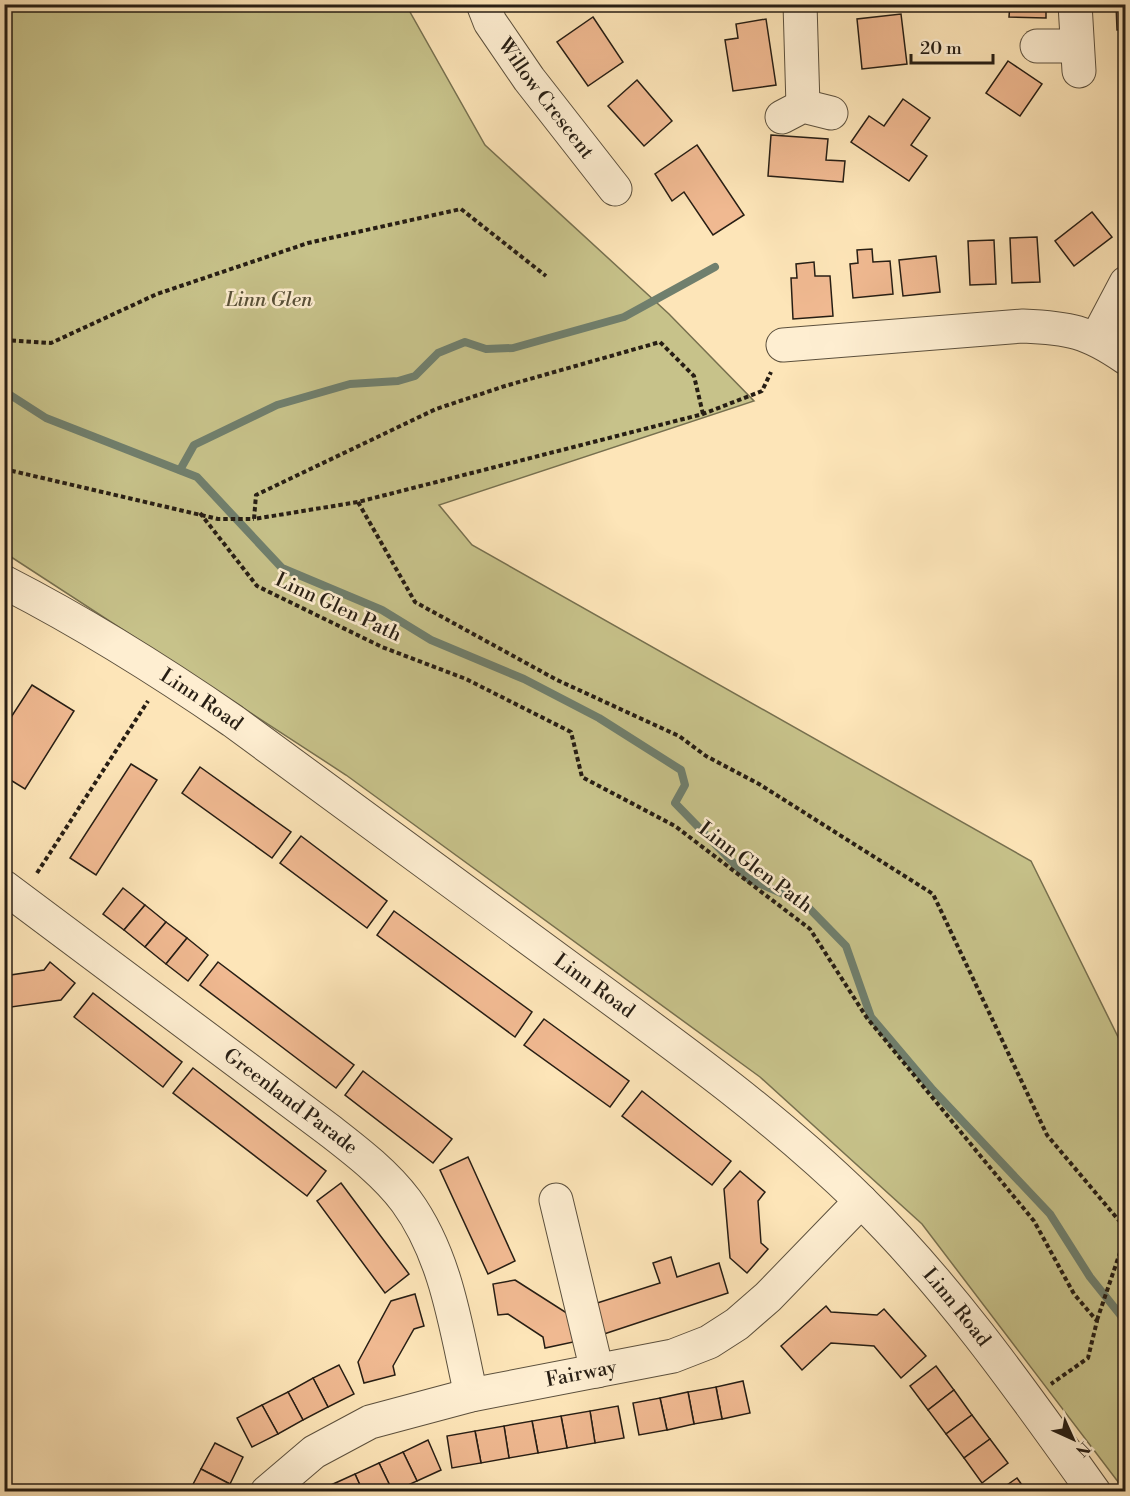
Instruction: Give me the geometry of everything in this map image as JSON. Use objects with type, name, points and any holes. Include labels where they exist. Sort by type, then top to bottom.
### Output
[{"type":"street","name":"Willow Crescent","points":[[483,4],[490,22],[529,79],[615,189]]},
{"type":"street","points":[[800,4],[805,112]]},
{"type":"street","points":[[1037,46],[1077,58],[1076,4]]},
{"type":"street","points":[[1097,338],[1125,283]]},
{"type":"street","points":[[783,345],[1023,326],[1060,328],[1097,338],[1125,358]]},
{"type":"street","name":"Linn Road","points":[[4,582],[60,610],[165,674],[653,1029],[755,1108],[861,1201],[935,1281],[1028,1400],[1094,1491]]},
{"type":"street","name":"Greenland Parade","points":[[12,893],[329,1130],[390,1183],[414,1214],[445,1281],[471,1395]]},
{"type":"street","points":[[556,1200],[597,1371]]},
{"type":"street","name":"Fairway","points":[[267,1491],[307,1457],[358,1427],[471,1395],[673,1356],[692,1350],[724,1334],[768,1297],[861,1201]]},
{"type":"path","points":[[4,340],[51,343],[157,294],[308,243],[461,209],[546,276]]},
{"type":"path","points":[[253,519],[256,495],[436,409],[505,386],[660,342],[694,376],[703,414]]},
{"type":"path","points":[[4,469],[218,519],[253,519],[358,502],[703,414],[762,391],[783,345]]},
{"type":"path","points":[[358,502],[416,602],[557,680],[679,736],[706,756],[759,784],[933,894],[1047,1135],[1125,1229]]},
{"type":"path","name":"Linn Glen Path","points":[[200,513],[256,586],[382,647],[466,679],[571,732],[582,777],[675,826],[810,928],[867,1018],[1034,1221],[1074,1294],[1097,1321]]},
{"type":"path","points":[[12,893],[165,674]]},
{"type":"path","points":[[1028,1400],[1088,1358],[1097,1321],[1125,1235]]},
{"type":"green space","name":"Linn Glen","points":[[5,4],[406,5],[485,145],[669,314],[754,401],[439,505],[472,545],[1031,861],[1125,1051],[1125,1491],[922,1224],[760,1077],[346,775],[5,553]]},
{"type":"building","points":[[1010,4],[1046,4],[1046,18],[1009,17]]},
{"type":"building","points":[[1116,4],[1126,4],[1126,29],[1117,30]]},
{"type":"building","points":[[901,14],[907,64],[862,69],[857,19]]},
{"type":"building","points":[[593,17],[623,62],[588,86],[557,42]]},
{"type":"building","points":[[766,19],[776,85],[733,91],[725,40],[738,38],[736,24]]},
{"type":"building","points":[[1008,61],[1042,84],[1020,116],[986,93]]},
{"type":"building","points":[[637,80],[672,121],[644,146],[608,106]]},
{"type":"building","points":[[903,99],[930,118],[911,145],[927,156],[909,181],[851,142],[869,116],[884,126]]},
{"type":"building","points":[[771,135],[828,139],[826,160],[845,161],[843,182],[768,176]]},
{"type":"building","points":[[697,145],[744,215],[713,235],[684,192],[672,201],[655,174]]},
{"type":"building","points":[[1092,212],[1112,237],[1074,266],[1055,241]]},
{"type":"building","points":[[1037,237],[1040,282],[1012,283],[1010,238]]},
{"type":"building","points":[[994,240],[996,284],[970,285],[968,241]]},
{"type":"building","points":[[872,249],[873,262],[890,261],[893,294],[853,298],[850,264],[858,263],[857,250]]},
{"type":"building","points":[[936,256],[940,292],[903,296],[899,260]]},
{"type":"building","points":[[814,262],[815,276],[830,276],[833,316],[793,319],[791,278],[797,278],[796,264]]},
{"type":"building","points":[[32,685],[74,711],[25,789],[4,776],[4,728]]},
{"type":"building","points":[[131,764],[157,780],[96,875],[70,858]]},
{"type":"building","points":[[200,767],[291,832],[272,858],[182,793]]},
{"type":"building","points":[[301,836],[387,901],[367,928],[280,863]]},
{"type":"building","points":[[123,888],[145,905],[124,930],[103,914]]},
{"type":"building","points":[[145,905],[166,922],[145,947],[124,930]]},
{"type":"building","points":[[394,911],[532,1012],[515,1037],[377,935]]},
{"type":"building","points":[[166,922],[187,938],[166,964],[145,947]]},
{"type":"building","points":[[187,938],[208,955],[188,981],[166,964]]},
{"type":"building","points":[[50,962],[75,983],[61,1000],[4,1008],[4,976],[44,970]]},
{"type":"building","points":[[218,962],[354,1065],[336,1088],[200,985]]},
{"type":"building","points":[[93,993],[182,1062],[163,1087],[74,1017]]},
{"type":"building","points":[[544,1019],[629,1081],[610,1107],[524,1045]]},
{"type":"building","points":[[193,1068],[326,1171],[307,1196],[173,1093]]},
{"type":"building","points":[[363,1071],[452,1139],[433,1163],[345,1095]]},
{"type":"building","points":[[642,1091],[731,1161],[712,1185],[622,1116]]},
{"type":"building","points":[[468,1157],[515,1261],[488,1274],[440,1170]]},
{"type":"building","points":[[740,1171],[765,1192],[758,1201],[761,1243],[768,1249],[747,1273],[730,1258],[724,1189]]},
{"type":"building","points":[[341,1183],[409,1274],[385,1293],[317,1201]]},
{"type":"building","points":[[671,1257],[677,1277],[719,1263],[728,1293],[604,1334],[594,1304],[660,1283],[653,1263]]},
{"type":"building","points":[[515,1280],[573,1317],[578,1341],[545,1348],[543,1337],[508,1314],[498,1315],[493,1284]]},
{"type":"building","points":[[415,1294],[424,1326],[414,1329],[393,1366],[395,1375],[364,1383],[358,1362],[391,1301]]},
{"type":"building","points":[[826,1306],[831,1312],[877,1315],[884,1309],[926,1356],[901,1378],[874,1346],[831,1343],[802,1370],[781,1346]]},
{"type":"building","points":[[339,1365],[354,1394],[328,1407],[313,1378]]},
{"type":"building","points":[[936,1366],[954,1390],[928,1410],[910,1386]]},
{"type":"building","points":[[313,1378],[328,1407],[303,1420],[288,1392]]},
{"type":"building","points":[[743,1381],[750,1413],[722,1419],[716,1387]]},
{"type":"building","points":[[716,1387],[722,1419],[694,1424],[688,1392]]},
{"type":"building","points":[[954,1390],[972,1415],[946,1434],[928,1410]]},
{"type":"building","points":[[288,1392],[303,1420],[278,1434],[262,1405]]},
{"type":"building","points":[[688,1392],[694,1424],[667,1430],[660,1398]]},
{"type":"building","points":[[660,1398],[667,1430],[639,1435],[633,1403]]},
{"type":"building","points":[[262,1405],[278,1434],[252,1447],[237,1418]]},
{"type":"building","points":[[618,1406],[624,1438],[595,1443],[590,1411]]},
{"type":"building","points":[[590,1411],[595,1443],[567,1448],[561,1416]]},
{"type":"building","points":[[972,1415],[990,1439],[964,1458],[946,1434]]},
{"type":"building","points":[[561,1416],[567,1448],[538,1453],[532,1421]]},
{"type":"building","points":[[532,1421],[538,1453],[509,1458],[504,1426]]},
{"type":"building","points":[[504,1426],[509,1458],[481,1463],[475,1431]]},
{"type":"building","points":[[475,1431],[481,1463],[452,1468],[447,1436]]},
{"type":"building","points":[[990,1439],[1008,1463],[982,1483],[964,1458]]},
{"type":"building","points":[[428,1440],[441,1470],[417,1481],[403,1452]]},
{"type":"building","points":[[215,1443],[243,1457],[230,1484],[201,1469]]},
{"type":"building","points":[[403,1452],[417,1481],[393,1492],[379,1463]]},
{"type":"building","points":[[379,1463],[393,1492],[363,1492],[355,1474]]},
{"type":"building","points":[[201,1469],[230,1484],[226,1492],[189,1492]]},
{"type":"building","points":[[355,1474],[363,1492],[334,1492],[331,1485]]},
{"type":"building","points":[[1017,1478],[1027,1492],[997,1492]]},
{"type":"waterway","points":[[180,470],[194,445],[277,405],[350,384],[398,381],[415,376],[438,353],[465,342],[486,349],[513,348],[624,317],[715,267]]},
{"type":"waterway","points":[[4,391],[46,418],[197,477],[282,568],[382,610],[431,640],[524,679],[599,718],[681,770],[685,785],[675,803],[749,879],[804,903],[846,946],[871,1017],[933,1090],[1050,1214],[1090,1277],[1126,1322]]}]
